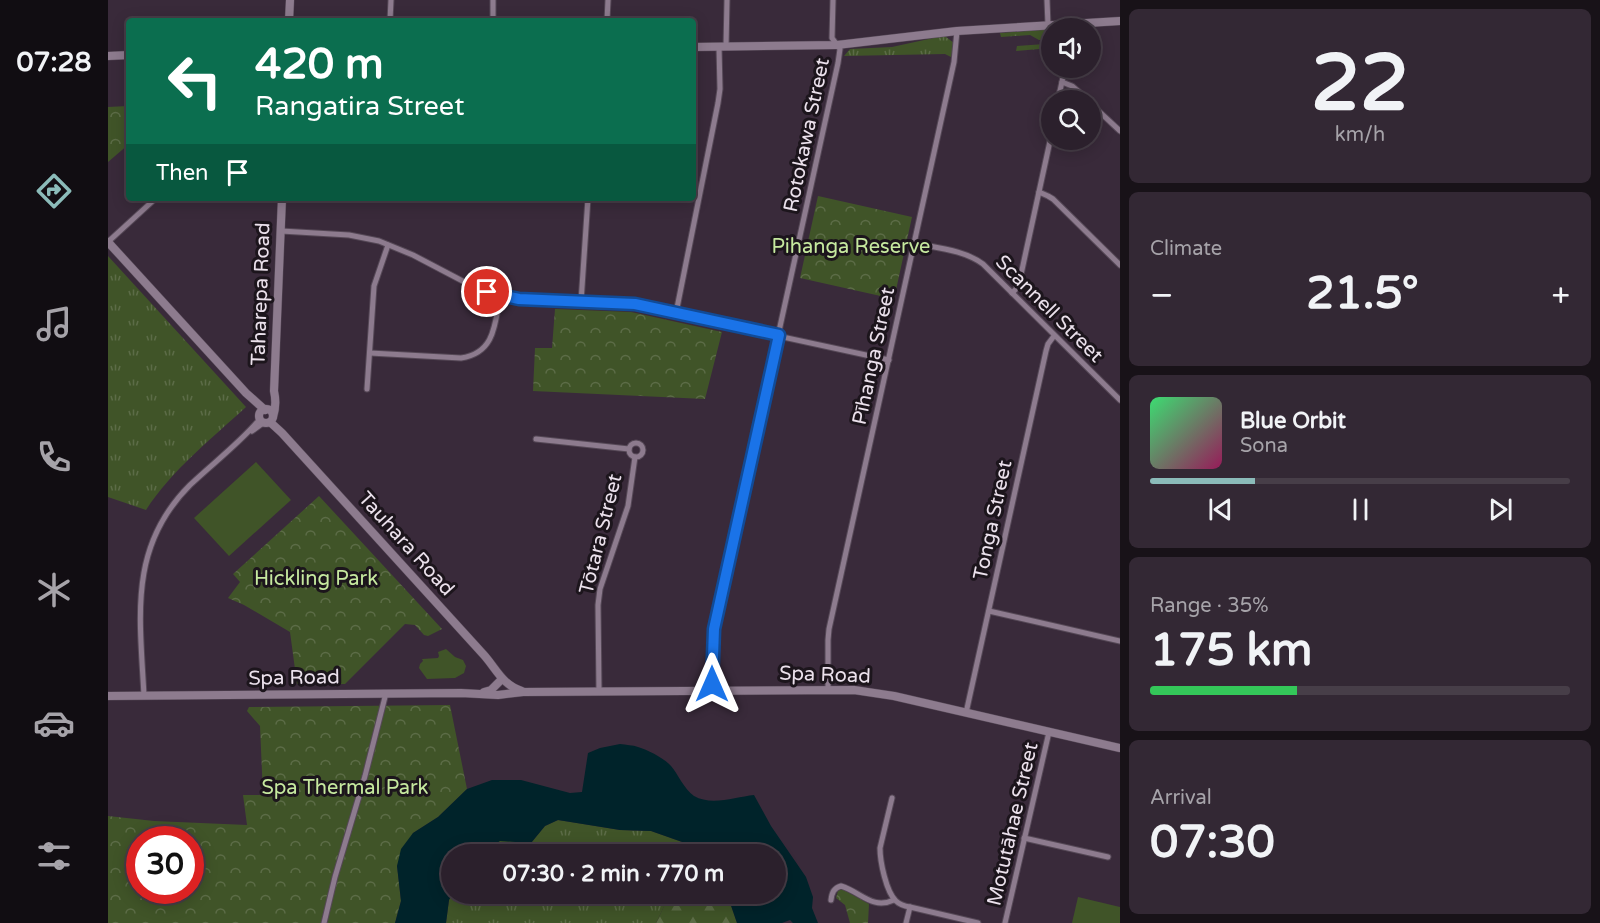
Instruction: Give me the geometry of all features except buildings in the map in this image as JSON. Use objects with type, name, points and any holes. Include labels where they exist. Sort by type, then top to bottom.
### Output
[{"type":"main road","points":[[289,18],[290,0]]},
{"type":"main road","points":[[1101,23],[1119,21]]},
{"type":"main road","points":[[696,47],[837,45],[957,31],[1041,25]]},
{"type":"main road","points":[[108,56],[126,55]]},
{"type":"main road","name":"Taharepa Road","points":[[266,416],[276,409],[274,391],[282,201]]},
{"type":"main road","name":"Tauhara Road","points":[[108,242],[476,645],[502,680]]},
{"type":"main road","points":[[481,693],[491,690],[502,680],[523,692]]},
{"type":"main road","name":"Spa Road","points":[[108,696],[508,694],[828,689],[873,692],[1120,748]]},
{"type":"street","points":[[390,18],[391,0]]},
{"type":"street","points":[[493,0],[493,18]]},
{"type":"street","points":[[607,18],[608,0]]},
{"type":"street","points":[[676,313],[718,103],[727,0]]},
{"type":"street","name":"Rotokawa Street","points":[[713,690],[714,629],[836,73],[840,49],[832,38],[834,0]]},
{"type":"street","points":[[1047,0],[1048,18]]},
{"type":"street","name":"Pīhanga Street","points":[[828,689],[829,628],[954,62],[957,31]]},
{"type":"street","points":[[1060,90],[1063,78]]},
{"type":"street","points":[[1062,82],[1076,90]]},
{"type":"street","points":[[1101,113],[1120,131]]},
{"type":"street","points":[[1012,293],[1020,279],[1048,150]]},
{"type":"street","points":[[1039,192],[1053,200],[1120,265]]},
{"type":"street","points":[[108,242],[153,201]]},
{"type":"street","points":[[581,302],[588,201]]},
{"type":"street","points":[[281,231],[349,235],[388,244],[474,287],[500,296],[536,300],[635,304],[889,360]]},
{"type":"street","name":"Scannell Street","points":[[914,243],[975,259],[1120,400]]},
{"type":"street","points":[[367,389],[374,286],[388,244]]},
{"type":"street","points":[[370,354],[469,357],[483,349],[491,337],[500,296]]},
{"type":"street","name":"Tonga Street","points":[[966,713],[1046,351],[1054,336]]},
{"type":"street","points":[[144,696],[141,592],[144,570],[152,543],[168,514],[183,494],[266,416]]},
{"type":"street","name":"Tōtara Street","points":[[536,439],[629,450]]},
{"type":"street","name":"Tōtara Street","points":[[637,443],[642,445],[643,450],[639,457],[630,454],[629,450],[633,444],[637,443]]},
{"type":"street","name":"Tōtara Street","points":[[599,691],[598,605],[600,589],[628,506],[635,457]]},
{"type":"street","points":[[989,611],[1120,641]]},
{"type":"street","points":[[324,923],[365,776],[385,697],[384,693]]},
{"type":"street","name":"Motutāhae Street","points":[[1005,923],[1049,732]]},
{"type":"street","points":[[892,798],[880,855],[888,889],[894,900],[909,907],[978,923]]},
{"type":"street","points":[[1024,838],[1108,857]]},
{"type":"street","points":[[831,900],[836,887],[841,886],[874,903],[881,904],[894,900]]},
{"type":"street","points":[[906,923],[909,907]]},
{"type":"green space","points":[[1041,30],[1041,40],[1030,35],[1001,37],[1000,33]]},
{"type":"green space","points":[[946,37],[954,43],[951,57],[945,54],[844,56],[850,49],[892,47]]},
{"type":"green space","points":[[1041,44],[1041,49],[1016,51],[1017,46]]},
{"type":"green space","points":[[126,106],[126,147],[108,162],[108,107]]},
{"type":"green space","name":"Pihanga Reserve","points":[[818,196],[912,217],[894,299],[800,278]]},
{"type":"green space","points":[[108,256],[246,407],[180,469],[156,495],[146,510],[108,497]]},
{"type":"green space","points":[[555,309],[631,312],[722,332],[705,399],[533,391],[535,348],[552,348]]},
{"type":"green space","points":[[256,462],[291,500],[229,556],[194,518]]},
{"type":"green space","name":"Hickling Park","points":[[319,496],[442,629],[428,636],[424,635],[415,625],[405,624],[345,684],[297,684],[290,632],[228,598],[240,582],[233,574]]},
{"type":"green space","points":[[446,649],[455,657],[463,660],[466,666],[464,673],[455,678],[427,679],[419,668],[422,659],[438,658],[438,652]]},
{"type":"green space","name":"Spa Thermal Park","points":[[450,705],[467,789],[438,817],[413,833],[397,866],[401,901],[395,923],[108,923],[108,816],[154,821],[247,825],[243,795],[263,795],[260,726],[247,711],[249,707]]},
{"type":"green space","points":[[558,820],[620,830],[651,831],[687,844],[494,844],[500,840],[531,843],[545,826]]},
{"type":"green space","points":[[842,889],[869,904],[868,923],[850,923],[845,905],[836,898],[838,891]]},
{"type":"green space","points":[[1078,897],[1120,907],[1120,923],[1072,923]]},
{"type":"green space","points":[[448,904],[665,904],[656,923],[446,923]]},
{"type":"green space","points":[[665,904],[730,904],[737,923],[656,923]]},
{"type":"shaded area","points":[[620,744],[642,748],[656,755],[671,766],[690,793],[701,799],[716,801],[754,795],[783,844],[687,844],[651,831],[620,830],[558,820],[545,826],[531,843],[500,841],[495,844],[441,844],[441,904],[448,904],[446,923],[395,923],[401,901],[397,866],[401,849],[413,833],[438,817],[467,789],[492,780],[521,780],[570,793],[582,792],[588,753]]},
{"type":"shaded area","points":[[786,848],[806,877],[813,897],[812,908],[818,923],[793,923],[790,920],[782,923],[737,923],[730,904],[786,904]]},
{"type":"route","points":[[487,292],[519,299],[635,304],[779,335],[714,629],[712,684]]}]
